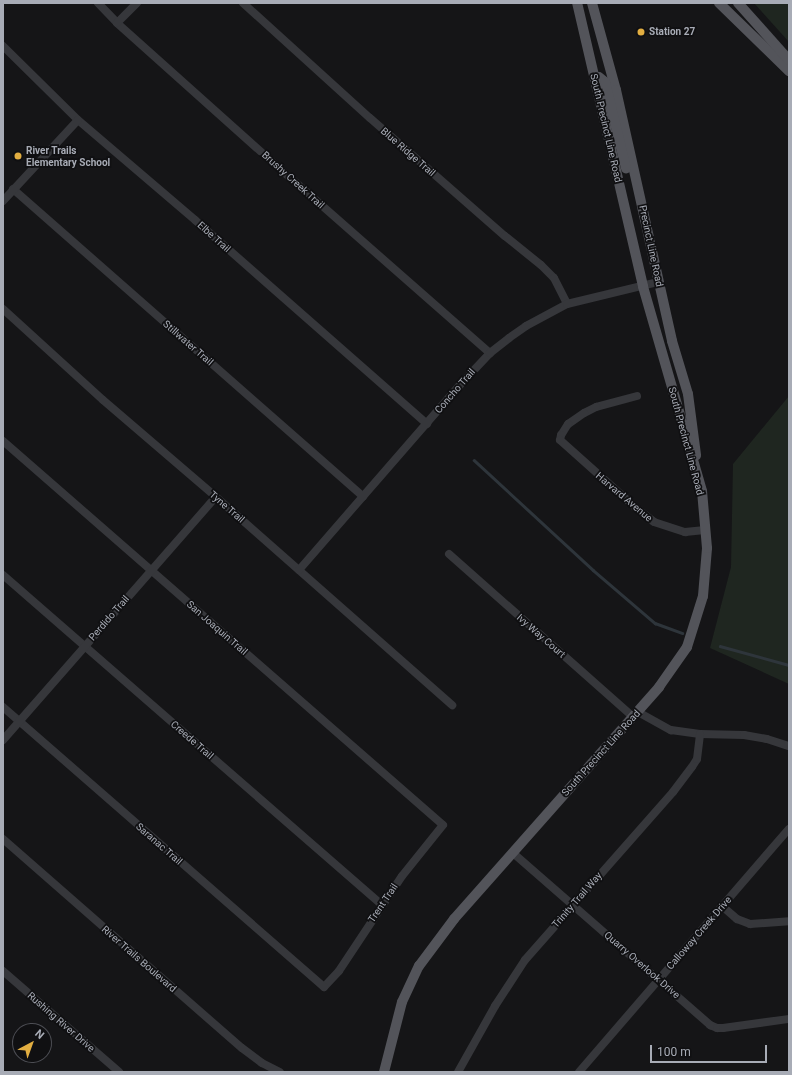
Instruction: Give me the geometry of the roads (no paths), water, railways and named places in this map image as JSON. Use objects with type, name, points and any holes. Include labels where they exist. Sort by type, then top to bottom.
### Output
[{"type":"main road","name":"South Precinct Line Road","points":[[384,1072],[402,1002],[419,966],[454,919],[636,715],[659,687],[687,647],[703,596],[707,563],[702,491],[643,286],[577,3]]},
{"type":"main road","name":"Precinct Line Road","points":[[592,3],[605,48],[672,341],[688,394],[702,491]]},
{"type":"main road","points":[[719,3],[789,71]]},
{"type":"main road","points":[[738,3],[789,60]]},
{"type":"main road","points":[[588,50],[605,48]]},
{"type":"main road","points":[[594,79],[599,77],[605,82],[629,177],[638,189]]},
{"type":"street","name":"Brushy Creek Trail","points":[[98,3],[117,23],[490,353]]},
{"type":"street","points":[[117,23],[137,3]]},
{"type":"street","name":"Blue Ridge Trail","points":[[244,3],[370,118],[505,236],[541,265],[554,278],[567,304]]},
{"type":"street","name":"Elbe Trail","points":[[3,46],[78,120],[195,220],[427,424]]},
{"type":"street","points":[[3,201],[78,120]]},
{"type":"street","name":"Stillwater Trail","points":[[13,189],[363,497]]},
{"type":"street","name":"Concho Trail","points":[[299,570],[427,424],[458,386],[490,353],[526,326],[567,304],[658,282]]},
{"type":"street","name":"Tyne Trail","points":[[3,309],[103,400],[216,497],[452,705]]},
{"type":"street","name":"Harvard Avenue","points":[[637,396],[608,403],[584,413],[568,424],[561,435],[560,440],[654,522],[685,532],[704,530]]},
{"type":"street","name":"San Joaquin Trail","points":[[3,441],[430,814]]},
{"type":"street","name":"Perdido Trail","points":[[3,740],[216,497]]},
{"type":"street","name":"Ivy Way Court","points":[[449,554],[636,715],[671,730],[700,734],[744,735],[789,746]]},
{"type":"street","name":"Creede Trail","points":[[3,575],[382,905]]},
{"type":"street","name":"Saranac Trail","points":[[3,707],[316,980]]},
{"type":"street","name":"Trinity Trail Way","points":[[458,1072],[495,1006],[525,960],[683,780],[698,759],[700,734]]},
{"type":"street","name":"Trent Trail","points":[[316,980],[324,987],[339,971],[402,876],[443,825],[430,814]]},
{"type":"street","name":"Calloway Creek Drive","points":[[578,1072],[789,829]]},
{"type":"street","name":"River Trails Boulevard","points":[[3,839],[242,1048],[262,1063],[280,1072]]},
{"type":"street","name":"Quarry Overlook Drive","points":[[512,854],[710,1025],[717,1028],[789,1019]]},
{"type":"street","points":[[722,906],[737,919],[750,924],[789,921]]},
{"type":"street","name":"Rushing River Drive","points":[[3,971],[118,1072]]},
{"type":"waterway","points":[[474,460],[593,570],[655,623],[682,633]]},
{"type":"waterway","points":[[720,646],[789,665]]},
{"type":"place","name":"Station 27","points":[[641,32]]},
{"type":"place","name":"River Trails Elementary School","points":[[18,156]]}]
